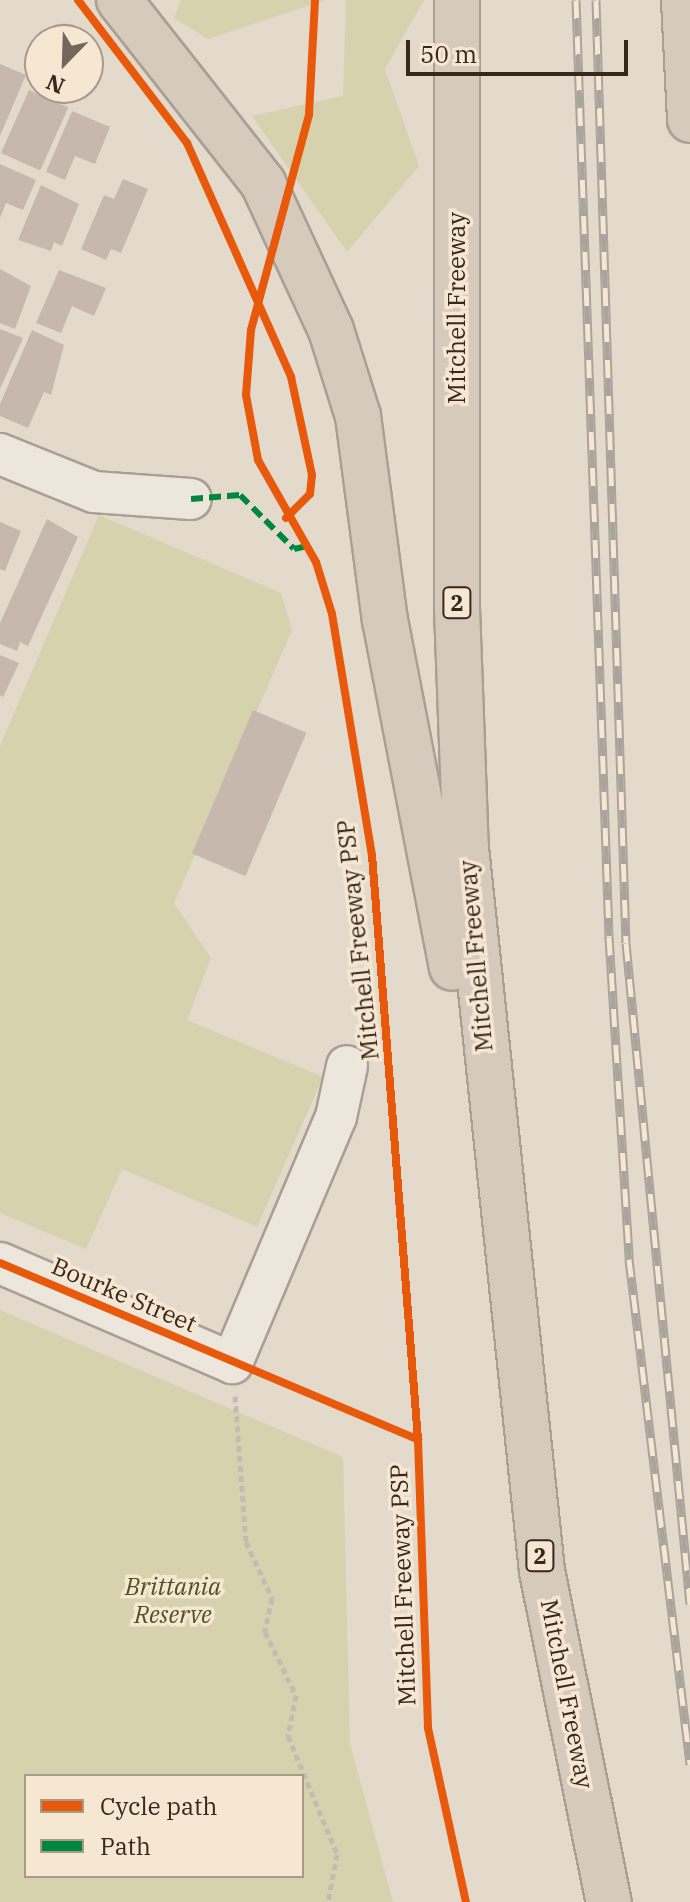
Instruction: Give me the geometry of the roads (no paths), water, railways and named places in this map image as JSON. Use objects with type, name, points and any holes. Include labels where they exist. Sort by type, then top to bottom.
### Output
[{"type":"highway","points":[[119,0],[263,183],[331,330],[358,416],[385,620],[498,1205]]},
{"type":"highway","name":"Mitchell Freeway","points":[[457,0],[457,608],[466,848],[498,1205],[542,1571],[609,1902]]},
{"type":"highway","points":[[684,0],[690,120]]},
{"type":"street","points":[[0,454],[94,492],[191,499]]},
{"type":"street","name":"Bourke Street","points":[[0,1263],[232,1363],[336,1117],[347,1066]]},
{"type":"railway","points":[[576,0],[609,937],[629,1259],[690,1764]]},
{"type":"railway","points":[[596,0],[626,943],[690,1604]]},
{"type":"park label","name":"Brittania Reserve","points":[[173,1601]]}]
